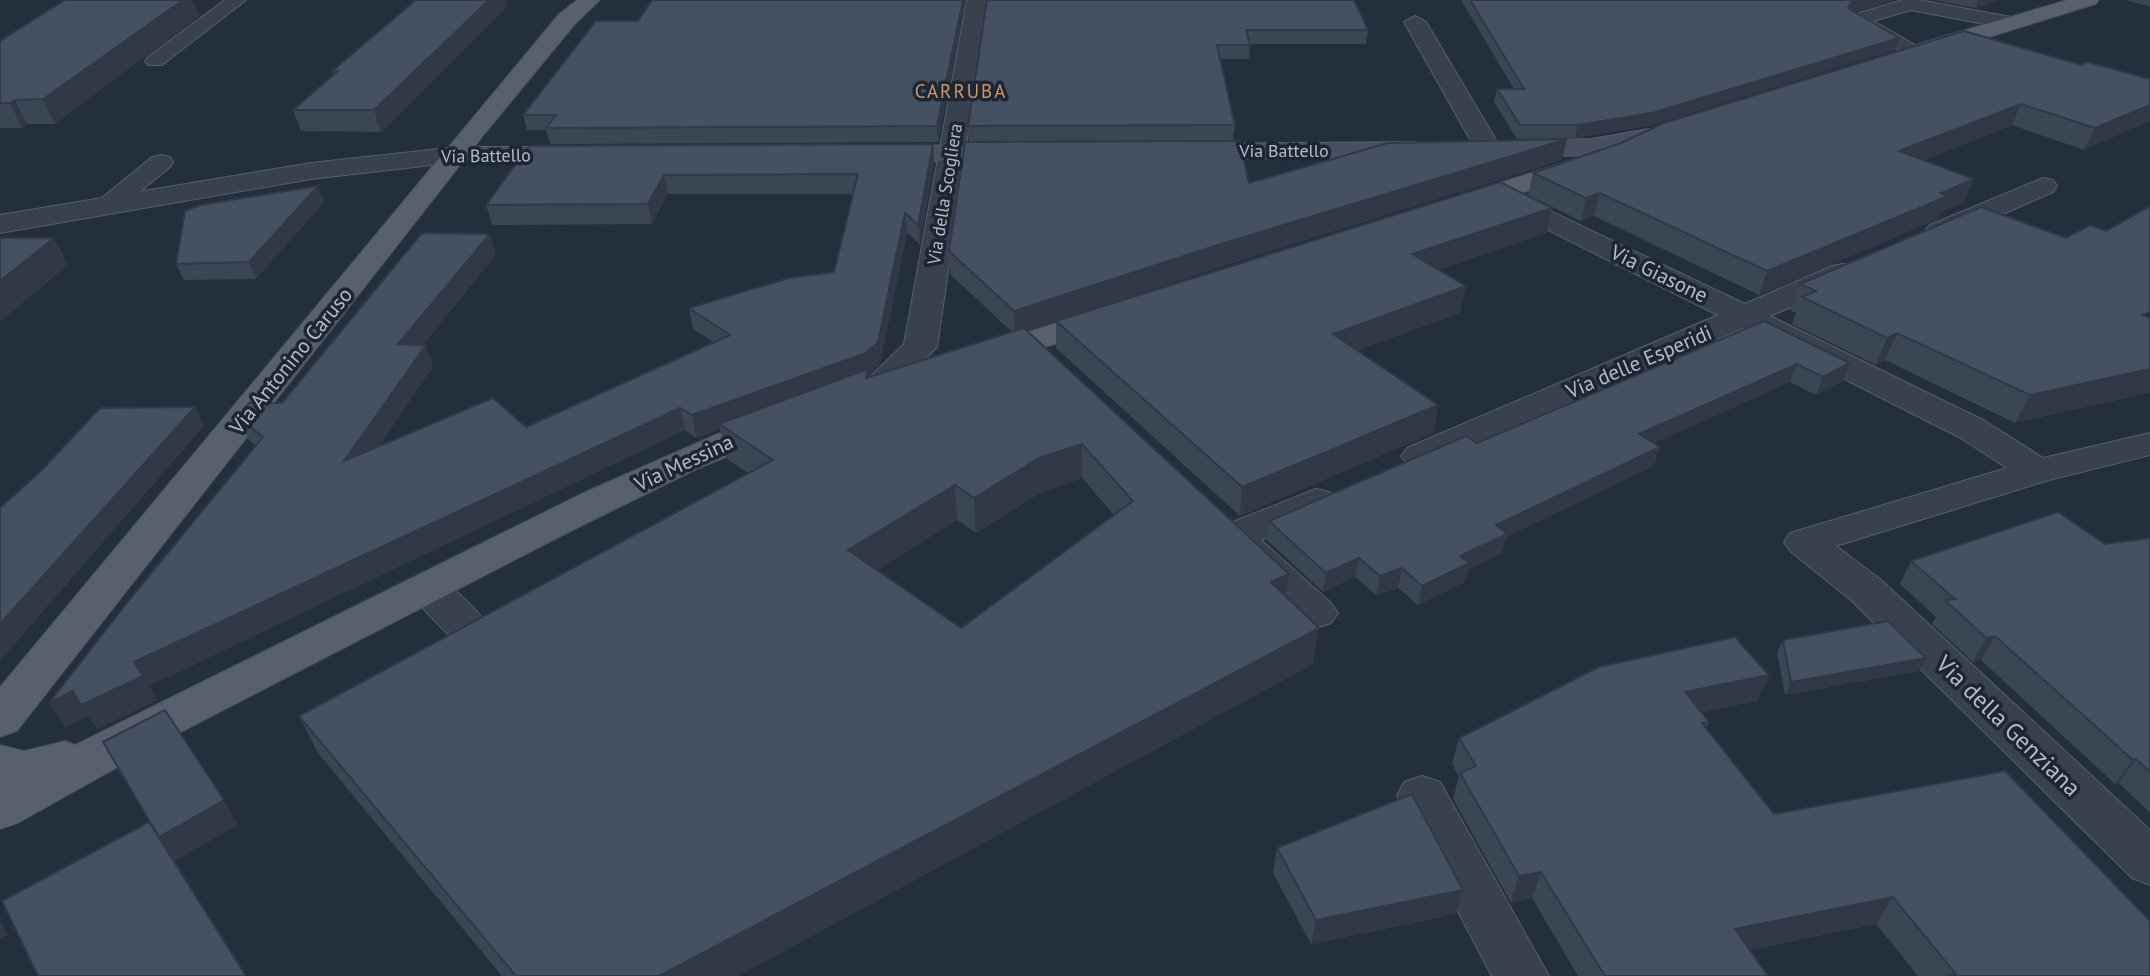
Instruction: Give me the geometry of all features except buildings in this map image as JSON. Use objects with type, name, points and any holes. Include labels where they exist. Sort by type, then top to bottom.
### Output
[{"type":"main road","points":[[1890,61],[2090,0]]},
{"type":"main road","name":"Via Antonino Caruso","points":[[4,715],[567,19],[586,1]]},
{"type":"main road","points":[[1435,213],[1605,157],[1661,133],[1592,148],[1461,150]]},
{"type":"main road","name":"Via Battello","points":[[1168,152],[1433,150]]},
{"type":"main road","points":[[853,154],[1046,153]]},
{"type":"main road","name":"Via Battello","points":[[457,155],[593,155]]},
{"type":"main road","points":[[866,390],[1040,355],[1131,309]]},
{"type":"main road","name":"Via Messina","points":[[0,809],[113,744],[427,588],[712,448],[802,414]]},
{"type":"main road","points":[[0,756],[4,715]]},
{"type":"main road","points":[[0,764],[10,770],[30,770],[113,744]]},
{"type":"street","name":"Via della Scogliera","points":[[866,390],[920,346],[977,0]]},
{"type":"street","points":[[1415,22],[1489,150]]},
{"type":"street","points":[[1961,38],[1999,49]]},
{"type":"street","name":"Via Battello","points":[[6,219],[106,207],[311,171],[457,155]]},
{"type":"street","points":[[1907,246],[2043,186]]},
{"type":"street","name":"Via Giasone","points":[[1497,194],[1972,429],[2037,471]]},
{"type":"street","name":"Via delle Esperidi","points":[[1388,470],[1869,262]]},
{"type":"street","points":[[2037,471],[2150,444]]},
{"type":"street","name":"Via della Genziana","points":[[2037,471],[1804,541],[1866,590],[2150,863]]},
{"type":"street","points":[[1234,536],[1349,486]]},
{"type":"street","points":[[1204,507],[1316,613]]},
{"type":"street","points":[[1422,796],[1521,976]]},
{"type":"lane","points":[[155,61],[237,0]]},
{"type":"lane","points":[[1914,53],[1856,20],[1910,4],[2011,23]]},
{"type":"lane","points":[[106,207],[161,162]]},
{"type":"lane","points":[[427,588],[475,636]]},
{"type":"lane","points":[[442,654],[511,616]]},
{"type":"district","name":"CARRUBA","points":[[961,91]]}]
